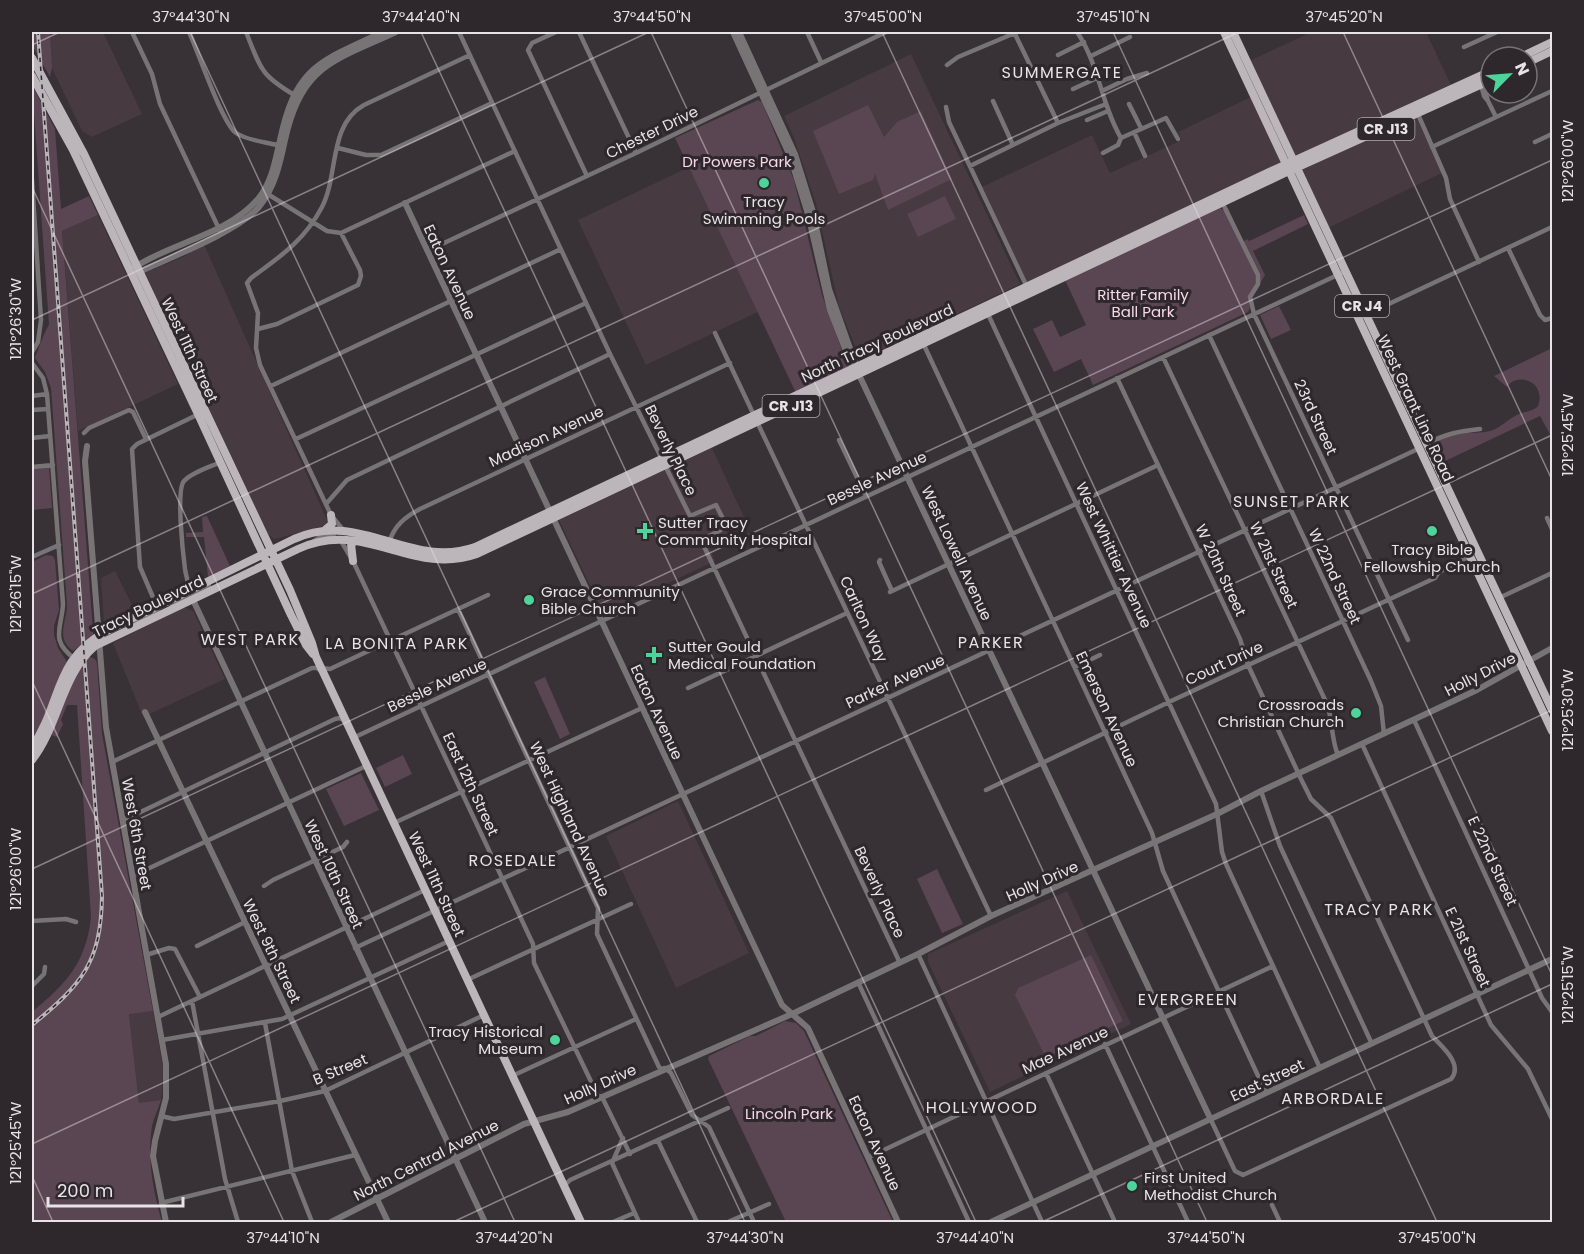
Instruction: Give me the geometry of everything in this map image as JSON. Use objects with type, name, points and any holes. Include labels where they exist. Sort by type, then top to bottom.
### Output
[{"type":"main road","name":"West Grant Line Road","points":[[1228,33],[1240,46],[1292,166]]},
{"type":"main road","name":"West Grant Line Road","points":[[1228,33],[1495,599],[1522,666]]},
{"type":"main road","name":"West 11th Street","points":[[32,58],[72,130],[224,461],[262,555],[298,630],[316,657]]},
{"type":"main road","name":"West 11th Street","points":[[32,76],[135,270]]},
{"type":"main road","name":"North Tracy Boulevard","points":[[1028,290],[1222,203],[1292,166],[1479,78]]},
{"type":"main road","name":"North Tracy Boulevard","points":[[266,563],[312,543],[341,534],[374,536],[428,559],[462,558],[483,551],[551,515],[922,341],[1241,186],[1417,114],[1479,86]]},
{"type":"main road","name":"West Grant Line Road","points":[[1423,446],[1470,556],[1530,661]]},
{"type":"main road","name":"West 11th Street","points":[[224,461],[271,550],[300,612],[321,669],[581,1222]]},
{"type":"main road","points":[[325,530],[332,524],[331,515]]},
{"type":"main road","name":"North Tracy Boulevard","points":[[262,555],[303,535],[325,530],[357,540],[389,544]]},
{"type":"main road","points":[[353,561],[351,546],[357,540]]},
{"type":"main road","name":"Tracy Boulevard","points":[[32,747],[83,646],[171,608],[212,579],[262,555]]},
{"type":"main road","name":"Tracy Boulevard","points":[[32,760],[50,731],[76,660],[86,654],[99,639],[158,607],[266,563]]},
{"type":"main road","name":"CR J4","points":[[1530,661],[1552,710]]},
{"type":"main road","name":"CR J4","points":[[1522,666],[1552,731]]},
{"type":"street","points":[[132,32],[152,74],[160,104],[220,230]]},
{"type":"street","points":[[189,32],[209,82],[233,130],[243,137],[281,146]]},
{"type":"street","points":[[246,32],[268,79],[296,96]]},
{"type":"street","points":[[135,270],[220,230],[243,214],[266,193],[281,146],[285,118],[309,73],[320,63],[383,32]]},
{"type":"street","points":[[376,35],[396,32]]},
{"type":"street","name":"Beverly Place","points":[[459,32],[610,354],[690,516],[716,505],[725,523],[721,530],[701,540],[900,963]]},
{"type":"street","points":[[556,32],[532,43],[528,50],[587,176]]},
{"type":"street","points":[[579,32],[636,153]]},
{"type":"street","name":"West Lowell Avenue","points":[[733,32],[792,146],[806,186],[829,289],[857,370],[1211,1120]]},
{"type":"street","name":"West Lowell Avenue","points":[[739,32],[764,91]]},
{"type":"street","points":[[807,32],[821,62]]},
{"type":"street","name":"Chester Drive","points":[[427,251],[764,91],[875,34],[886,32]]},
{"type":"street","points":[[947,64],[1014,32],[1058,123]]},
{"type":"street","points":[[1077,32],[1091,56],[1108,111],[1121,138]]},
{"type":"street","points":[[1464,47],[1497,32]]},
{"type":"street","points":[[1091,56],[1130,37]]},
{"type":"street","points":[[1058,55],[1084,42]]},
{"type":"street","points":[[342,232],[360,270],[358,285],[277,324],[258,329],[258,313],[247,283],[286,253],[313,222],[327,195],[345,121],[355,110],[470,56]]},
{"type":"street","points":[[1102,91],[1126,79],[1147,73]]},
{"type":"street","points":[[1073,89],[1097,78]]},
{"type":"street","points":[[1432,147],[1552,91]]},
{"type":"street","points":[[1443,94],[1439,99],[1419,109],[1417,114],[1446,178],[1450,200],[1479,262]]},
{"type":"street","points":[[993,101],[1013,145]]},
{"type":"street","points":[[338,148],[366,155],[381,155],[492,103]]},
{"type":"street","points":[[970,166],[1058,123],[1106,104]]},
{"type":"street","points":[[1129,104],[1141,129]]},
{"type":"street","points":[[1490,105],[1496,117]]},
{"type":"street","points":[[946,107],[949,122],[1028,290]]},
{"type":"street","points":[[1087,120],[1108,111]]},
{"type":"street","points":[[1103,153],[1118,145],[1121,138],[1166,118],[1178,139]]},
{"type":"street","points":[[1134,132],[1145,156]]},
{"type":"street","points":[[1535,142],[1552,134]]},
{"type":"street","points":[[266,193],[327,231],[342,232],[515,151]]},
{"type":"street","points":[[32,180],[41,320],[38,342],[32,352]]},
{"type":"street","points":[[1222,203],[1225,197],[1237,191],[1241,186]]},
{"type":"street","name":"Eaton Avenue","points":[[405,203],[782,1005],[808,1028],[898,1222]]},
{"type":"street","name":"23rd Street","points":[[1222,203],[1258,275],[1258,284],[1250,297],[1254,314],[1408,640]]},
{"type":"street","points":[[1363,317],[1552,227]]},
{"type":"street","points":[[1508,248],[1540,315],[1545,320],[1552,318]]},
{"type":"street","points":[[271,386],[561,249]]},
{"type":"street","name":"Bessle Avenue","points":[[353,738],[1342,273]]},
{"type":"street","points":[[297,439],[586,303]]},
{"type":"street","name":"West Whittier Avenue","points":[[986,310],[1216,804],[1226,864],[1320,1068]]},
{"type":"street","name":"East 12th Street","points":[[258,329],[257,357],[533,944],[534,963],[598,1096],[602,1097],[630,1154]]},
{"type":"street","name":"Carlton Way","points":[[715,333],[992,916]]},
{"type":"street","name":"W 22nd Street","points":[[1209,335],[1378,697],[1384,734]]},
{"type":"street","name":"Emerson Avenue","points":[[922,341],[1152,833],[1163,871],[1266,1093]]},
{"type":"street","points":[[326,504],[347,480],[610,354]]},
{"type":"street","name":"W 21st Street","points":[[1163,357],[1330,713],[1334,746],[1338,755]]},
{"type":"street","points":[[32,363],[44,378],[47,394],[63,604],[58,634],[62,646],[76,660]]},
{"type":"street","name":"Madison Avenue","points":[[389,544],[396,527],[406,516],[729,363]]},
{"type":"street","name":"W 20th Street","points":[[1117,378],[1240,639],[1248,665],[1298,774],[1311,799],[1331,818],[1432,1036],[1450,1056],[1455,1068],[1455,1074],[1451,1078],[1248,1174],[1235,1171],[1211,1120]]},
{"type":"street","points":[[32,396],[47,394]]},
{"type":"street","points":[[32,410],[48,409]]},
{"type":"street","points":[[84,433],[89,428],[129,410],[133,412],[146,439]]},
{"type":"street","points":[[136,625],[142,618],[157,611],[158,607],[140,567],[132,453],[134,446],[202,413]]},
{"type":"street","name":"Parker Avenue","points":[[355,948],[1445,435],[1460,430],[1480,429]]},
{"type":"street","points":[[32,438],[50,436]]},
{"type":"street","points":[[839,440],[866,496]]},
{"type":"street","name":"West 6th Street","points":[[87,446],[85,461],[106,726],[162,1040],[167,1080],[166,1098],[153,1156],[166,1222]]},
{"type":"street","name":"West 10th Street","points":[[224,461],[186,479],[181,486],[185,572],[191,594],[345,928],[485,1222]]},
{"type":"street","points":[[32,467],[53,465]]},
{"type":"street","points":[[880,560],[881,571],[891,592],[1158,465]]},
{"type":"street","points":[[1547,518],[1552,529]]},
{"type":"street","points":[[32,557],[59,545]]},
{"type":"street","name":"Court Drive","points":[[986,790],[1297,641],[1435,578],[1438,572],[1470,556]]},
{"type":"street","points":[[1495,599],[1552,573]]},
{"type":"street","points":[[112,762],[312,668],[330,669],[488,595]]},
{"type":"street","name":"West Highland Avenue","points":[[458,609],[598,908],[597,934],[658,1066],[661,1070],[665,1068],[673,1075],[692,1115],[709,1127],[754,1222]]},
{"type":"street","points":[[688,688],[847,613]]},
{"type":"street","name":"Holly Drive","points":[[533,1121],[568,1112],[792,1014],[992,916],[1094,872],[1477,690],[1552,648]]},
{"type":"street","points":[[86,654],[96,656],[101,664]]},
{"type":"street","points":[[1075,667],[1100,655]]},
{"type":"street","points":[[393,824],[642,708]]},
{"type":"street","name":"West 9th Street","points":[[145,712],[388,1222]]},
{"type":"street","points":[[122,819],[335,719],[340,718],[345,721]]},
{"type":"street","name":"E 22nd Street","points":[[1414,720],[1542,998],[1552,1012]]},
{"type":"street","name":"E 21st Street","points":[[1362,744],[1496,1033],[1528,1069],[1552,1119]]},
{"type":"street","points":[[132,875],[366,766]]},
{"type":"street","points":[[1262,791],[1280,846],[1372,1044]]},
{"type":"street","points":[[264,886],[343,847],[346,842]]},
{"type":"street","points":[[158,1017],[425,890]]},
{"type":"street","points":[[467,980],[631,904]]},
{"type":"street","points":[[32,921],[66,919],[76,922]]},
{"type":"street","points":[[197,946],[245,922]]},
{"type":"street","points":[[162,1040],[265,1023],[290,1016],[449,941]]},
{"type":"street","points":[[146,955],[173,948],[178,952],[200,997]]},
{"type":"street","points":[[918,954],[1042,1222]]},
{"type":"street","name":"East Street","points":[[991,1222],[1552,958]]},
{"type":"street","name":"Mae Avenue","points":[[868,1157],[1273,966]]},
{"type":"street","points":[[32,987],[44,974],[45,967]]},
{"type":"street","points":[[858,982],[969,1222]]},
{"type":"street","points":[[192,1001],[227,1186],[238,1222]]},
{"type":"street","name":"B Street","points":[[161,1116],[174,1119],[325,1091],[484,1016]]},
{"type":"street","points":[[512,1076],[636,1019]]},
{"type":"street","points":[[265,1023],[292,1171],[312,1222]]},
{"type":"street","points":[[1105,1044],[1188,1222]]},
{"type":"street","points":[[1046,1073],[1115,1222]]},
{"type":"street","points":[[564,1186],[570,1180],[612,1163],[728,1108]]},
{"type":"street","name":"North Central Avenue","points":[[331,1222],[533,1121]]},
{"type":"street","points":[[623,1138],[612,1163],[639,1222]]},
{"type":"street","points":[[658,1141],[697,1222]]},
{"type":"street","points":[[161,1203],[355,1155]]},
{"type":"street","points":[[728,1222],[769,1204]]},
{"type":"street","points":[[1272,1205],[1280,1222]]},
{"type":"street","points":[[613,1222],[634,1213]]},
{"type":"shaded area","points":[[50,32],[103,32],[142,114],[92,137],[82,131],[52,68]]},
{"type":"shaded area","points":[[1312,32],[1426,32],[1452,87],[1295,158],[1249,61]]},
{"type":"shaded area","points":[[911,54],[1020,284],[861,360],[839,307],[816,204],[794,138],[784,116]]},
{"type":"shaded area","points":[[1253,96],[1283,162],[1027,284],[982,187],[1092,135],[1110,173],[1182,140],[1178,132]]},
{"type":"shaded area","points":[[1416,116],[1442,173],[1328,228],[1300,168]]},
{"type":"shaded area","points":[[689,167],[758,312],[646,365],[578,220]]},
{"type":"shaded area","points":[[98,215],[178,384],[78,431],[62,231]]},
{"type":"shaded area","points":[[202,240],[327,520],[326,525],[274,539],[268,534],[145,273],[185,256]]},
{"type":"shaded area","name":"Sutter Tracy Community Hospital","points":[[712,448],[744,517],[724,526],[728,535],[708,544],[715,561],[607,612],[602,611],[559,520]]},
{"type":"shaded area","points":[[115,571],[133,607],[124,612],[126,617],[106,626],[104,625],[101,578]]},
{"type":"shaded area","points":[[184,607],[193,611],[225,679],[143,717],[113,643]]},
{"type":"shaded area","points":[[678,801],[749,953],[676,988],[606,836]]},
{"type":"shaded area","points":[[1067,891],[1131,1024],[990,1092],[928,962],[928,954]]},
{"type":"shaded area","points":[[153,1011],[163,1068],[161,1100],[139,1104],[129,1013]]},
{"type":"green space","points":[[32,32],[50,32],[52,68],[50,77],[32,45]]},
{"type":"green space","points":[[32,85],[55,129],[61,209],[89,196],[98,215],[62,231],[93,630],[93,635],[73,651],[64,641],[63,635],[67,605],[51,388],[45,372],[35,358],[49,325]]},
{"type":"green space","name":"Dr Powers Park","points":[[758,100],[762,102],[794,180],[822,295],[848,367],[796,393],[675,138]]},
{"type":"green space","points":[[868,105],[884,137],[897,122],[921,111],[952,179],[888,210],[875,174],[873,180],[839,194],[813,131]]},
{"type":"green space","points":[[945,196],[956,219],[918,237],[907,214]]},
{"type":"green space","name":"Ritter Family Ball Park","points":[[1219,207],[1223,210],[1228,208],[1243,242],[1304,215],[1308,224],[1253,251],[1265,275],[1249,300],[1248,312],[1093,385],[1081,359],[1054,372],[1033,329],[1052,320],[1060,337],[1086,325],[1065,280]]},
{"type":"green space","points":[[1279,306],[1291,330],[1271,339],[1260,315]]},
{"type":"green space","points":[[1552,348],[1552,438],[1540,416],[1441,463],[1433,443],[1439,438],[1446,435],[1493,430],[1538,406],[1540,398],[1535,385],[1524,380],[1517,380],[1507,387],[1494,376]]},
{"type":"green space","points":[[49,467],[52,508],[32,510],[32,469]]},
{"type":"green space","points":[[207,516],[230,566],[208,577],[204,537],[186,537],[186,533],[203,532],[202,517]]},
{"type":"green space","points":[[46,555],[53,556],[55,560],[59,610],[54,635],[58,648],[67,662],[32,742],[32,562]]},
{"type":"green space","points":[[90,657],[97,663],[102,734],[153,1011],[129,1014],[139,1103],[161,1100],[152,1126],[150,1150],[154,1186],[162,1222],[32,1222],[32,1012],[55,992],[79,960],[91,917],[77,705],[67,705],[61,720],[63,724],[57,737],[51,735],[73,680],[87,658]]},
{"type":"green space","points":[[545,677],[570,734],[560,739],[534,682]]},
{"type":"green space","points":[[403,755],[412,774],[385,787],[376,768]]},
{"type":"green space","points":[[361,773],[379,810],[344,826],[326,789]]},
{"type":"green space","points":[[937,869],[963,924],[942,933],[917,879]]},
{"type":"green space","points":[[1091,955],[1123,1021],[1046,1058],[1015,995],[1018,988]]},
{"type":"green space","name":"Lincoln Park","points":[[785,1021],[796,1023],[804,1031],[893,1222],[786,1222],[708,1059],[709,1056]]},
{"type":"railway","points":[[32,1025],[64,997],[85,970],[98,939],[102,896],[38,32]]},
{"type":"place","name":"Tracy Swimming Pools","points":[[764,183]]},
{"type":"place","name":"Sutter Tracy Community Hospital","points":[[645,531]]},
{"type":"place","name":"Tracy Bible Fellowship Church","points":[[1432,531]]},
{"type":"place","name":"Grace Community Bible Church","points":[[529,600]]},
{"type":"place","name":"Sutter Gould Medical Foundation","points":[[654,655]]},
{"type":"place","name":"Crossroads Christian Church","points":[[1356,713]]},
{"type":"place","name":"Tracy Historical Museum","points":[[555,1040]]},
{"type":"place","name":"First United Methodist Church","points":[[1132,1186]]},
{"type":"district","name":"SUMMERGATE","points":[[1062,72]]},
{"type":"district","name":"SUNSET PARK","points":[[1292,501]]},
{"type":"district","name":"WEST PARK","points":[[250,639]]},
{"type":"district","name":"PARKER","points":[[991,642]]},
{"type":"district","name":"LA BONITA PARK","points":[[397,643]]},
{"type":"district","name":"ROSEDALE","points":[[513,860]]},
{"type":"district","name":"TRACY PARK","points":[[1379,909]]},
{"type":"district","name":"EVERGREEN","points":[[1188,999]]},
{"type":"district","name":"ARBORDALE","points":[[1333,1098]]},
{"type":"district","name":"HOLLYWOOD","points":[[982,1107]]}]
